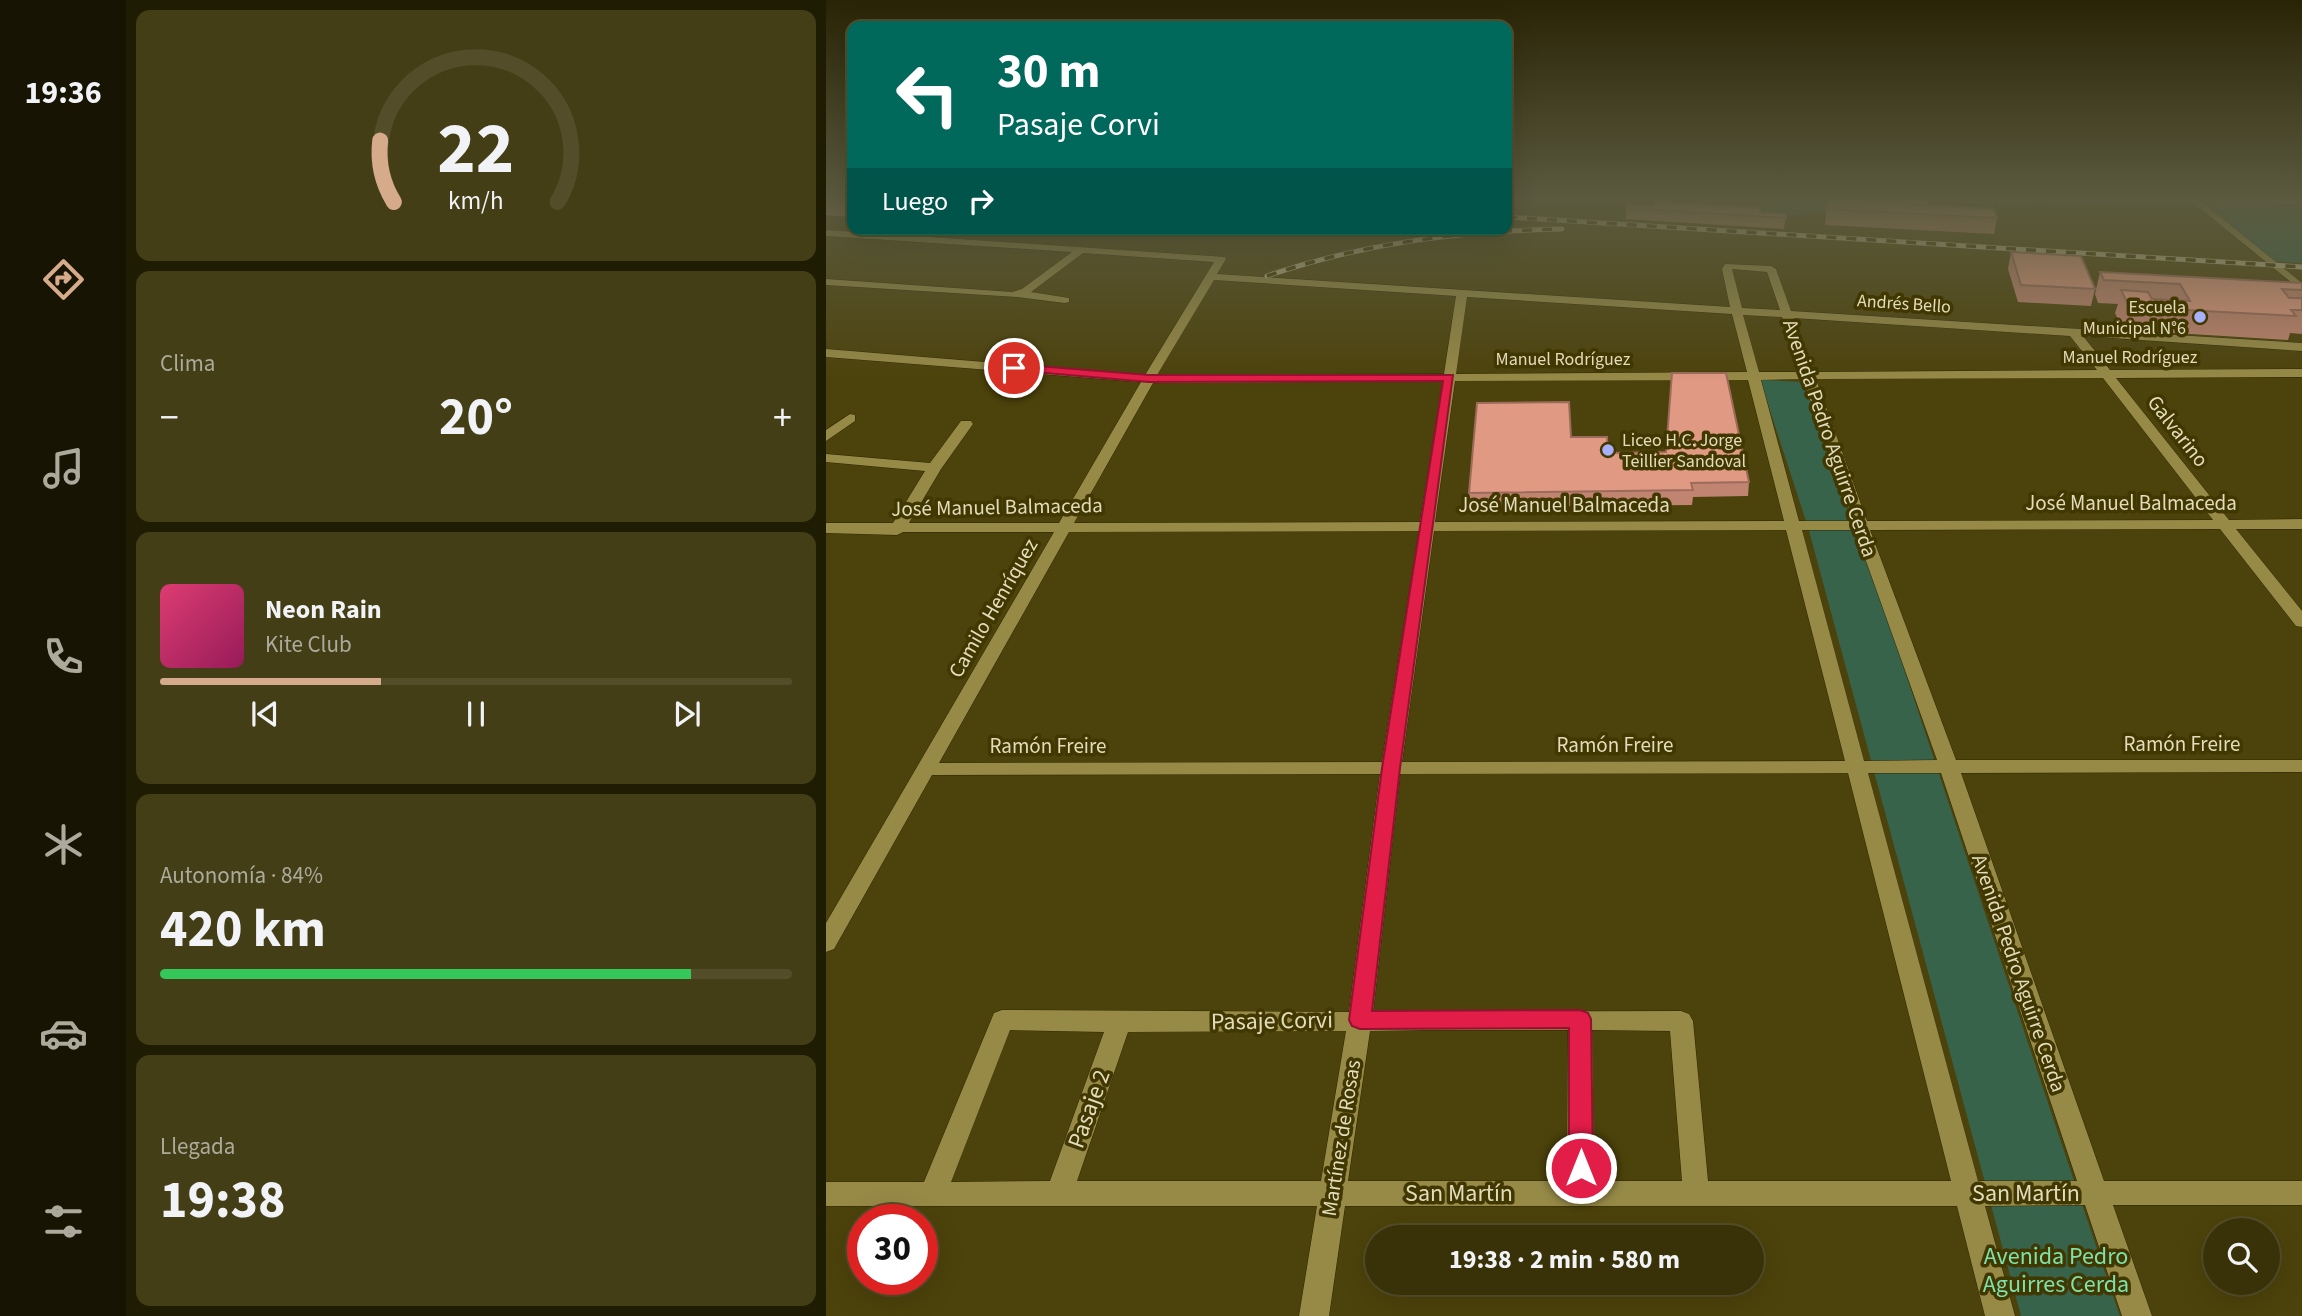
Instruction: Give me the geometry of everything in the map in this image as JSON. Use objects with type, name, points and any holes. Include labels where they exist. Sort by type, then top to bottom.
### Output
[{"type":"street","points":[[1018,294],[1026,291],[1069,258]]},
{"type":"street","name":"Camilo Henríquez","points":[[826,943],[1149,379],[1221,259],[1212,258]]},
{"type":"street","points":[[2265,258],[2302,288]]},
{"type":"street","name":"Avenida Pedro Aguirre Cerda","points":[[2000,1316],[1737,312],[1727,269],[1729,266],[1771,269],[1948,767],[2137,1316]]},
{"type":"street","name":"Andrés Bello","points":[[1210,277],[2302,347]]},
{"type":"street","points":[[826,282],[1018,294],[1065,300]]},
{"type":"street","name":"Martínez de Rosas","points":[[1314,1316],[1360,1020],[1391,768],[1462,295]]},
{"type":"street","name":"Galvarino","points":[[2073,332],[2302,622]]},
{"type":"street","name":"Manuel Rodríguez","points":[[826,353],[1149,379],[2302,373]]},
{"type":"street","points":[[826,437],[850,418]]},
{"type":"street","points":[[897,530],[934,468],[966,425]]},
{"type":"street","points":[[826,458],[934,468]]},
{"type":"street","name":"José Manuel Balmaceda","points":[[826,528],[897,530],[1065,527],[2302,524]]},
{"type":"street","name":"Ramón Freire","points":[[927,769],[2302,766]]},
{"type":"street","points":[[1580,1019],[1581,1193]]},
{"type":"street","name":"Pasaje Corvi","points":[[933,1194],[1002,1020],[1119,1024],[1580,1019],[1681,1021],[1696,1193]]},
{"type":"street","name":"Pasaje 2","points":[[1059,1194],[1119,1024]]},
{"type":"street","name":"San Martín","points":[[826,1194],[2302,1193]]},
{"type":"green space","points":[[2270,258],[2302,258],[2302,263],[2273,261]]},
{"type":"green space","name":"Avenida Pedro Aguirres Cerda","points":[[1760,380],[1806,382],[2120,1316],[2021,1316],[1808,527]]},
{"type":"building","points":[[2013,258],[2082,258],[2095,289],[2021,285]]},
{"type":"building","points":[[2100,272],[2302,283],[2302,290],[2282,289],[2289,298],[2302,298],[2302,310],[2291,310],[2296,316],[2149,308],[2147,305],[2128,304],[2121,290],[2148,292],[2152,299],[2190,301],[2180,284],[2104,280]]},
{"type":"building","points":[[1672,373],[1726,373],[1749,482],[1691,483],[1693,490],[1469,493],[1477,403],[1569,402],[1571,437],[1607,437],[1608,453],[1666,452]]},
{"type":"railway","points":[[1267,276],[1327,258]]},
{"type":"railway","points":[[2165,258],[2302,267]]},
{"type":"place","name":"Escuela Municipal N°6","points":[[2200,317]]},
{"type":"place","name":"Liceo H.C. Jorge Teillier Sandoval","points":[[1608,450]]},
{"type":"route","points":[[1014,368],[1149,379],[1449,377],[1391,768],[1360,1020],[1580,1019],[1581,1168]]}]
